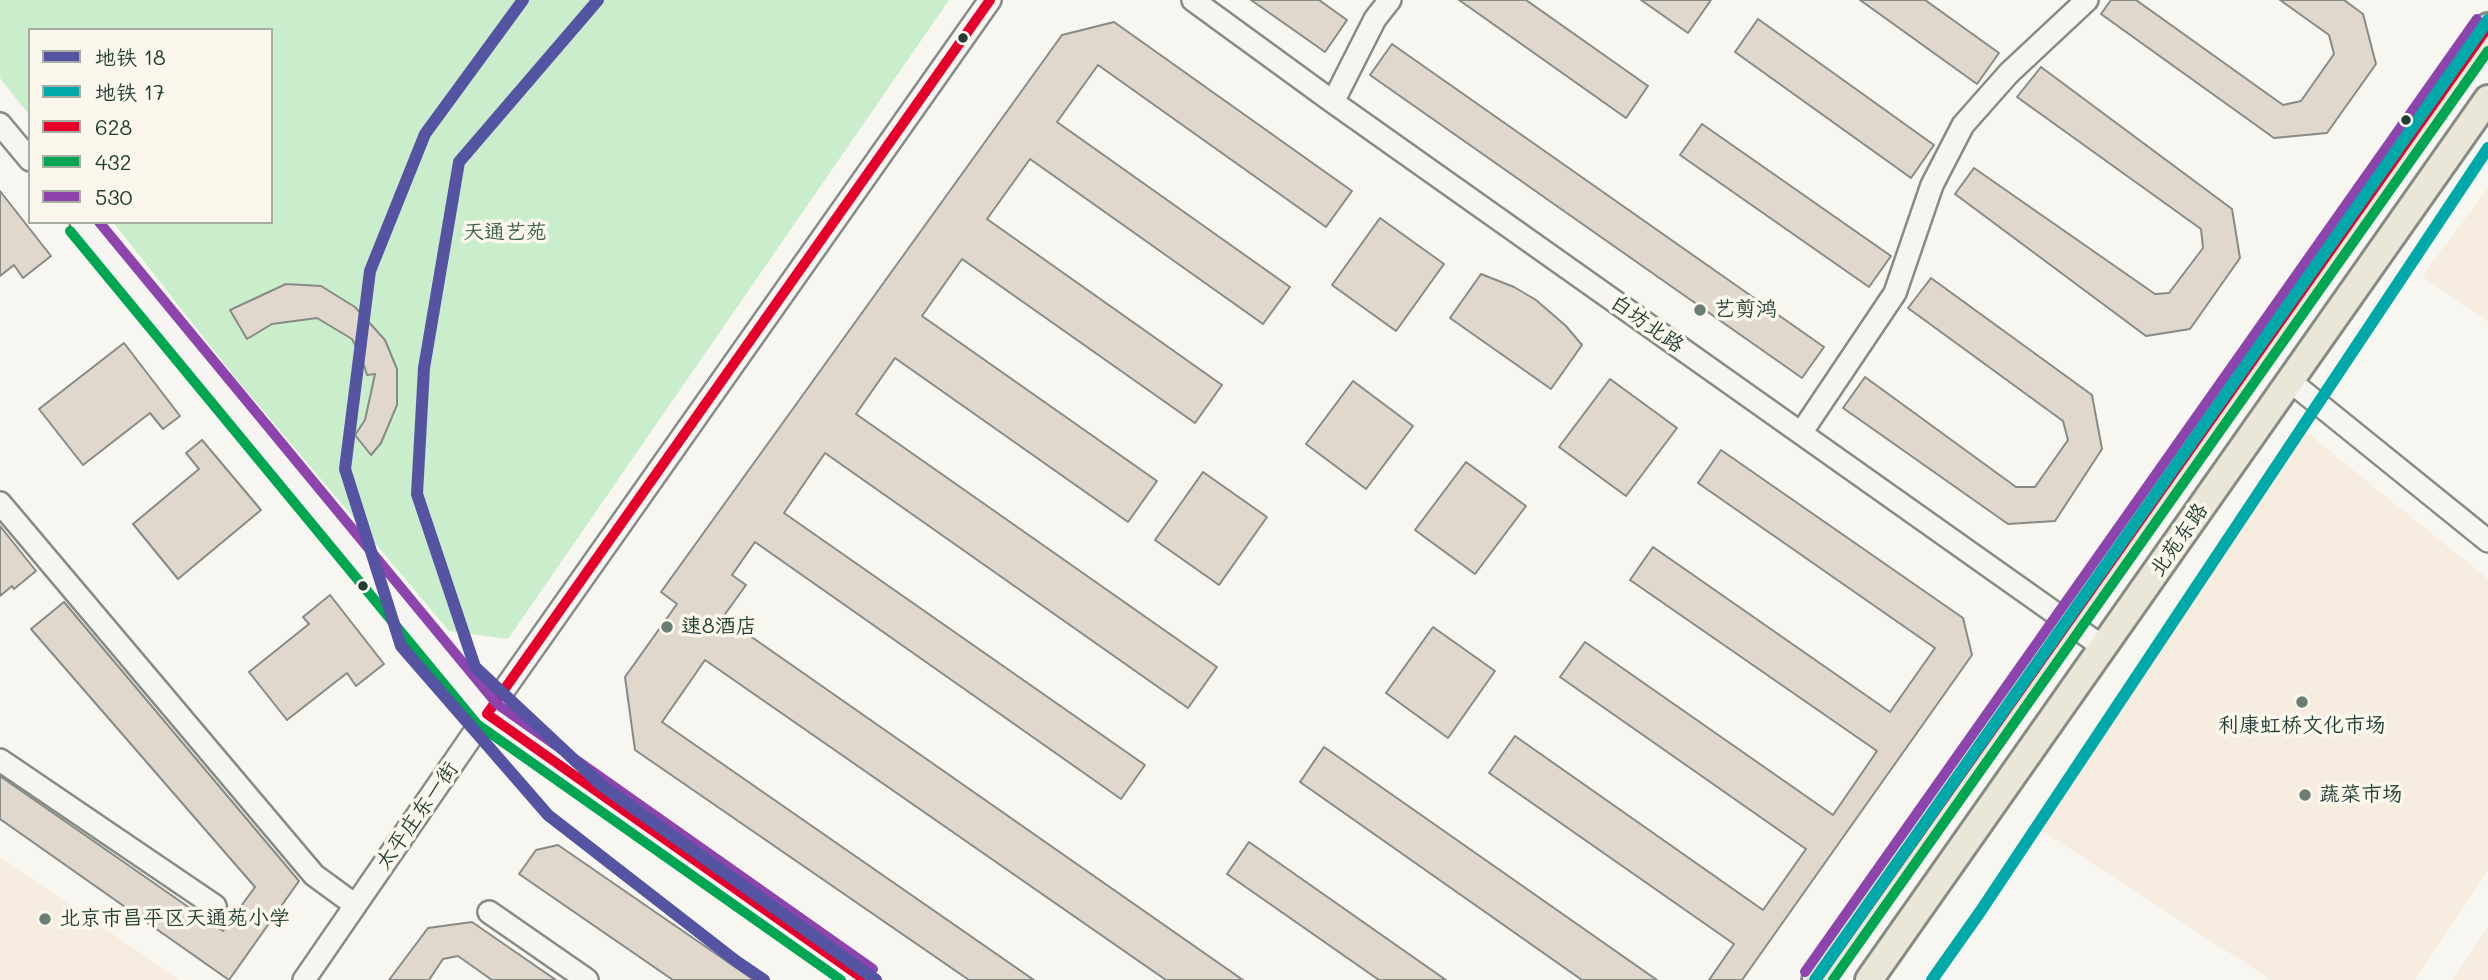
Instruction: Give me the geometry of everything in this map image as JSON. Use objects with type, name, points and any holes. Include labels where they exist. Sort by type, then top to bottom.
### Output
[{"type":"main road","name":"北苑东路","points":[[1816,980],[2488,27]]},
{"type":"main road","name":"北苑东路","points":[[1869,980],[2488,99]]},
{"type":"street","name":"太平庄东一街","points":[[304,980],[487,714],[990,0]]},
{"type":"street","name":"白坊北路","points":[[1192,0],[1333,103],[2103,647]]},
{"type":"street","points":[[1333,103],[1375,19],[1390,0]]},
{"type":"street","points":[[1801,433],[1895,293],[1932,185],[1964,125],[2009,73],[2087,0]]},
{"type":"street","points":[[0,124],[28,158]]},
{"type":"street","points":[[84,224],[487,714],[866,980]]},
{"type":"street","points":[[2290,381],[2488,541]]},
{"type":"street","points":[[0,503],[314,875],[355,905]]},
{"type":"street","points":[[0,760],[215,906]]},
{"type":"street","points":[[488,912],[587,980]]},
{"type":"shaded area","points":[[2488,188],[2488,322],[2422,276]]},
{"type":"shaded area","name":"利康虹桥文化市场","points":[[2301,428],[2488,579],[2488,870],[2415,980],[2271,980],[2033,825]]},
{"type":"shaded area","name":"北京市昌平区天通苑小学","points":[[0,857],[180,980],[0,980]]},
{"type":"shaded area","points":[[2488,927],[2488,980],[2452,980]]},
{"type":"green space","name":"天通艺苑","points":[[0,0],[949,0],[508,639],[449,631],[233,375],[115,224],[273,224],[273,28],[28,28],[28,113],[0,78]]},
{"type":"building","points":[[1251,0],[1319,0],[1347,20],[1325,52]]},
{"type":"building","points":[[1459,0],[1526,0],[1648,86],[1626,118]]},
{"type":"building","points":[[1641,0],[1711,0],[1688,33]]},
{"type":"building","points":[[1860,0],[1925,0],[1999,53],[1977,84]]},
{"type":"building","points":[[2111,0],[2136,0],[2283,105],[2301,101],[2334,54],[2329,35],[2280,0],[2344,0],[2363,14],[2376,64],[2327,133],[2274,138],[2101,14]]},
{"type":"building","points":[[1758,19],[1934,145],[1911,178],[1735,52]]},
{"type":"building","points":[[1114,22],[1352,191],[1326,227],[1098,65],[1057,122],[1290,287],[1263,324],[1030,159],[987,219],[1222,385],[1195,423],[962,259],[922,316],[1157,481],[1128,522],[895,358],[856,414],[1217,667],[1188,708],[825,453],[784,513],[1145,765],[1121,799],[755,542],[732,575],[746,585],[723,617],[1243,980],[1166,980],[705,660],[662,722],[1034,980],[969,980],[635,750],[625,677],[677,604],[661,592],[1062,35]]},
{"type":"building","points":[[1392,44],[1824,347],[1802,378],[1370,75]]},
{"type":"building","points":[[2041,67],[2232,209],[2240,258],[2190,329],[2146,336],[1955,194],[1974,168],[2155,294],[2169,293],[2203,248],[2201,229],[2017,97]]},
{"type":"building","points":[[1702,124],[1891,256],[1869,287],[1680,155]]},
{"type":"building","points":[[0,191],[51,256],[23,278],[14,265],[0,276]]},
{"type":"building","points":[[1380,218],[1444,264],[1396,331],[1332,285]]},
{"type":"building","points":[[1481,274],[1514,287],[1536,300],[1566,326],[1582,345],[1551,389],[1450,318]]},
{"type":"building","points":[[1931,278],[2092,395],[2102,449],[2055,521],[2008,524],[1843,408],[1865,377],[2016,487],[2035,487],[2068,440],[2063,421],[1908,308]]},
{"type":"building","points":[[286,284],[321,286],[355,307],[385,340],[397,369],[397,405],[381,443],[371,455],[355,435],[365,420],[375,374],[367,375],[352,339],[317,318],[272,324],[247,339],[230,310]]},
{"type":"building","points":[[124,343],[180,416],[163,429],[150,413],[83,465],[39,409]]},
{"type":"building","points":[[1610,379],[1677,428],[1626,496],[1559,447]]},
{"type":"building","points":[[1353,381],[1413,426],[1366,489],[1306,444]]},
{"type":"building","points":[[202,440],[261,510],[178,579],[133,524],[199,469],[186,453]]},
{"type":"building","points":[[1721,450],[1963,618],[1972,655],[1742,980],[1709,980],[1734,944],[1489,773],[1515,736],[1763,910],[1806,849],[1560,677],[1585,642],[1833,815],[1877,751],[1630,580],[1653,547],[1890,712],[1935,648],[1698,483]]},
{"type":"building","points":[[1466,462],[1526,506],[1475,574],[1415,530]]},
{"type":"building","points":[[1203,472],[1267,517],[1219,585],[1155,540]]},
{"type":"building","points":[[0,526],[36,571],[14,589],[12,586],[0,596]]},
{"type":"building","points":[[330,595],[384,664],[356,686],[347,673],[287,720],[249,672],[309,624],[303,617]]},
{"type":"building","points":[[64,602],[299,881],[229,980],[0,819],[0,776],[223,931],[255,887],[31,629]]},
{"type":"building","points":[[1433,627],[1495,671],[1448,738],[1386,693]]},
{"type":"building","points":[[1324,747],[1657,980],[1582,980],[1300,782]]},
{"type":"building","points":[[1249,842],[1446,980],[1379,980],[1227,874]]},
{"type":"building","points":[[558,845],[754,980],[673,980],[519,874],[536,850]]},
{"type":"building","points":[[472,922],[556,980],[492,980],[458,956],[443,959],[429,980],[389,980],[428,928]]},
{"type":"metro line","name":"18","points":[[523,0],[425,134],[370,271],[345,469],[401,646],[548,815],[764,980]]},
{"type":"metro line","name":"18","points":[[598,0],[459,162],[424,368],[417,494],[475,667],[601,785],[876,980]]},
{"type":"metro line","name":"17","points":[[1815,980],[2488,20]]},
{"type":"metro line","name":"17","points":[[1932,980],[1980,912],[2488,148]]},
{"type":"transit line","name":"628","points":[[487,714],[990,0]]},
{"type":"transit line","name":"530","points":[[1805,972],[2477,19]]},
{"type":"transit line","name":"628","points":[[1816,980],[2488,27]]},
{"type":"transit line","name":"432","points":[[1833,980],[2488,51]]},
{"type":"transit line","name":"530","points":[[101,224],[497,704],[873,969]]},
{"type":"transit line","name":"432","points":[[70,231],[477,724],[841,980]]},
{"type":"transit line","name":"628","points":[[487,714],[865,980]]},
{"type":"place","name":"艺剪鸿","points":[[1700,310]]},
{"type":"place","name":"速8酒店","points":[[667,627]]},
{"type":"place","name":"利康虹桥文化市场","points":[[2302,702]]},
{"type":"place","name":"蔬菜市场","points":[[2305,795]]},
{"type":"place","name":"北京市昌平区天通苑小学","points":[[45,919]]}]
